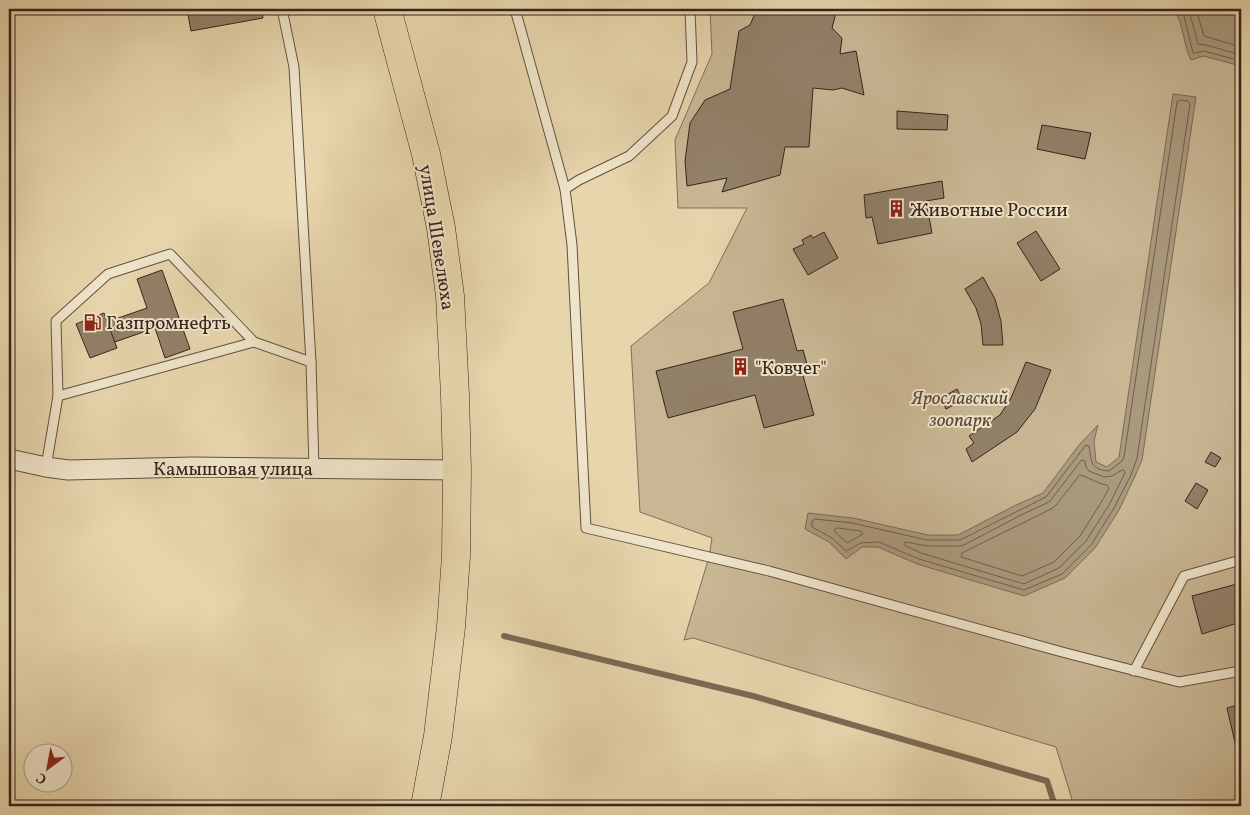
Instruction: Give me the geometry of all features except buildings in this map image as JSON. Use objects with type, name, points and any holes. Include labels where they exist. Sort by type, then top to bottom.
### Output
[{"type":"main road","name":"улица Шевелюха","points":[[386,9],[426,154],[441,228],[450,296],[457,470],[456,556],[451,627],[438,736],[425,806]]},
{"type":"street","name":"Камышовая улица","points":[[9,459],[68,470],[192,466],[457,470]]},
{"type":"lane","points":[[282,9],[294,67],[311,362],[314,468]]},
{"type":"lane","points":[[515,9],[565,189],[572,245],[586,528],[769,571],[1179,682],[1241,671]]},
{"type":"lane","points":[[565,189],[628,156],[672,116],[692,62],[690,9]]},
{"type":"lane","points":[[46,466],[58,396],[56,321],[108,274],[170,254],[254,342],[311,362]]},
{"type":"lane","points":[[58,396],[254,342]]},
{"type":"lane","points":[[1134,670],[1184,576],[1241,560]]},
{"type":"green space","name":"Ярославский зоопарк","points":[[710,9],[1241,9],[1241,806],[1074,806],[1056,747],[693,638],[684,640],[709,557],[712,538],[640,512],[631,346],[709,283],[747,208],[678,208],[675,140],[712,54]]},
{"type":"water","points":[[1174,9],[1241,9],[1241,66],[1203,56],[1191,60],[1186,48],[1180,21]]},
{"type":"water","points":[[1173,94],[1196,97],[1142,460],[1119,510],[1095,548],[1065,578],[1024,596],[917,564],[878,547],[862,547],[846,559],[829,542],[805,529],[808,513],[853,518],[928,535],[958,535],[1043,493],[1079,445],[1098,425],[1094,441],[1096,462],[1107,467],[1119,457]]},
{"type":"waterway","points":[[504,636],[753,696],[1047,781],[1055,806]]},
{"type":"place","name":"Животные России","points":[[896,209]]},
{"type":"place","name":"Газпромнефть","points":[[92,322]]},
{"type":"place","name":"\"Ковчег\"","points":[[741,367]]}]
